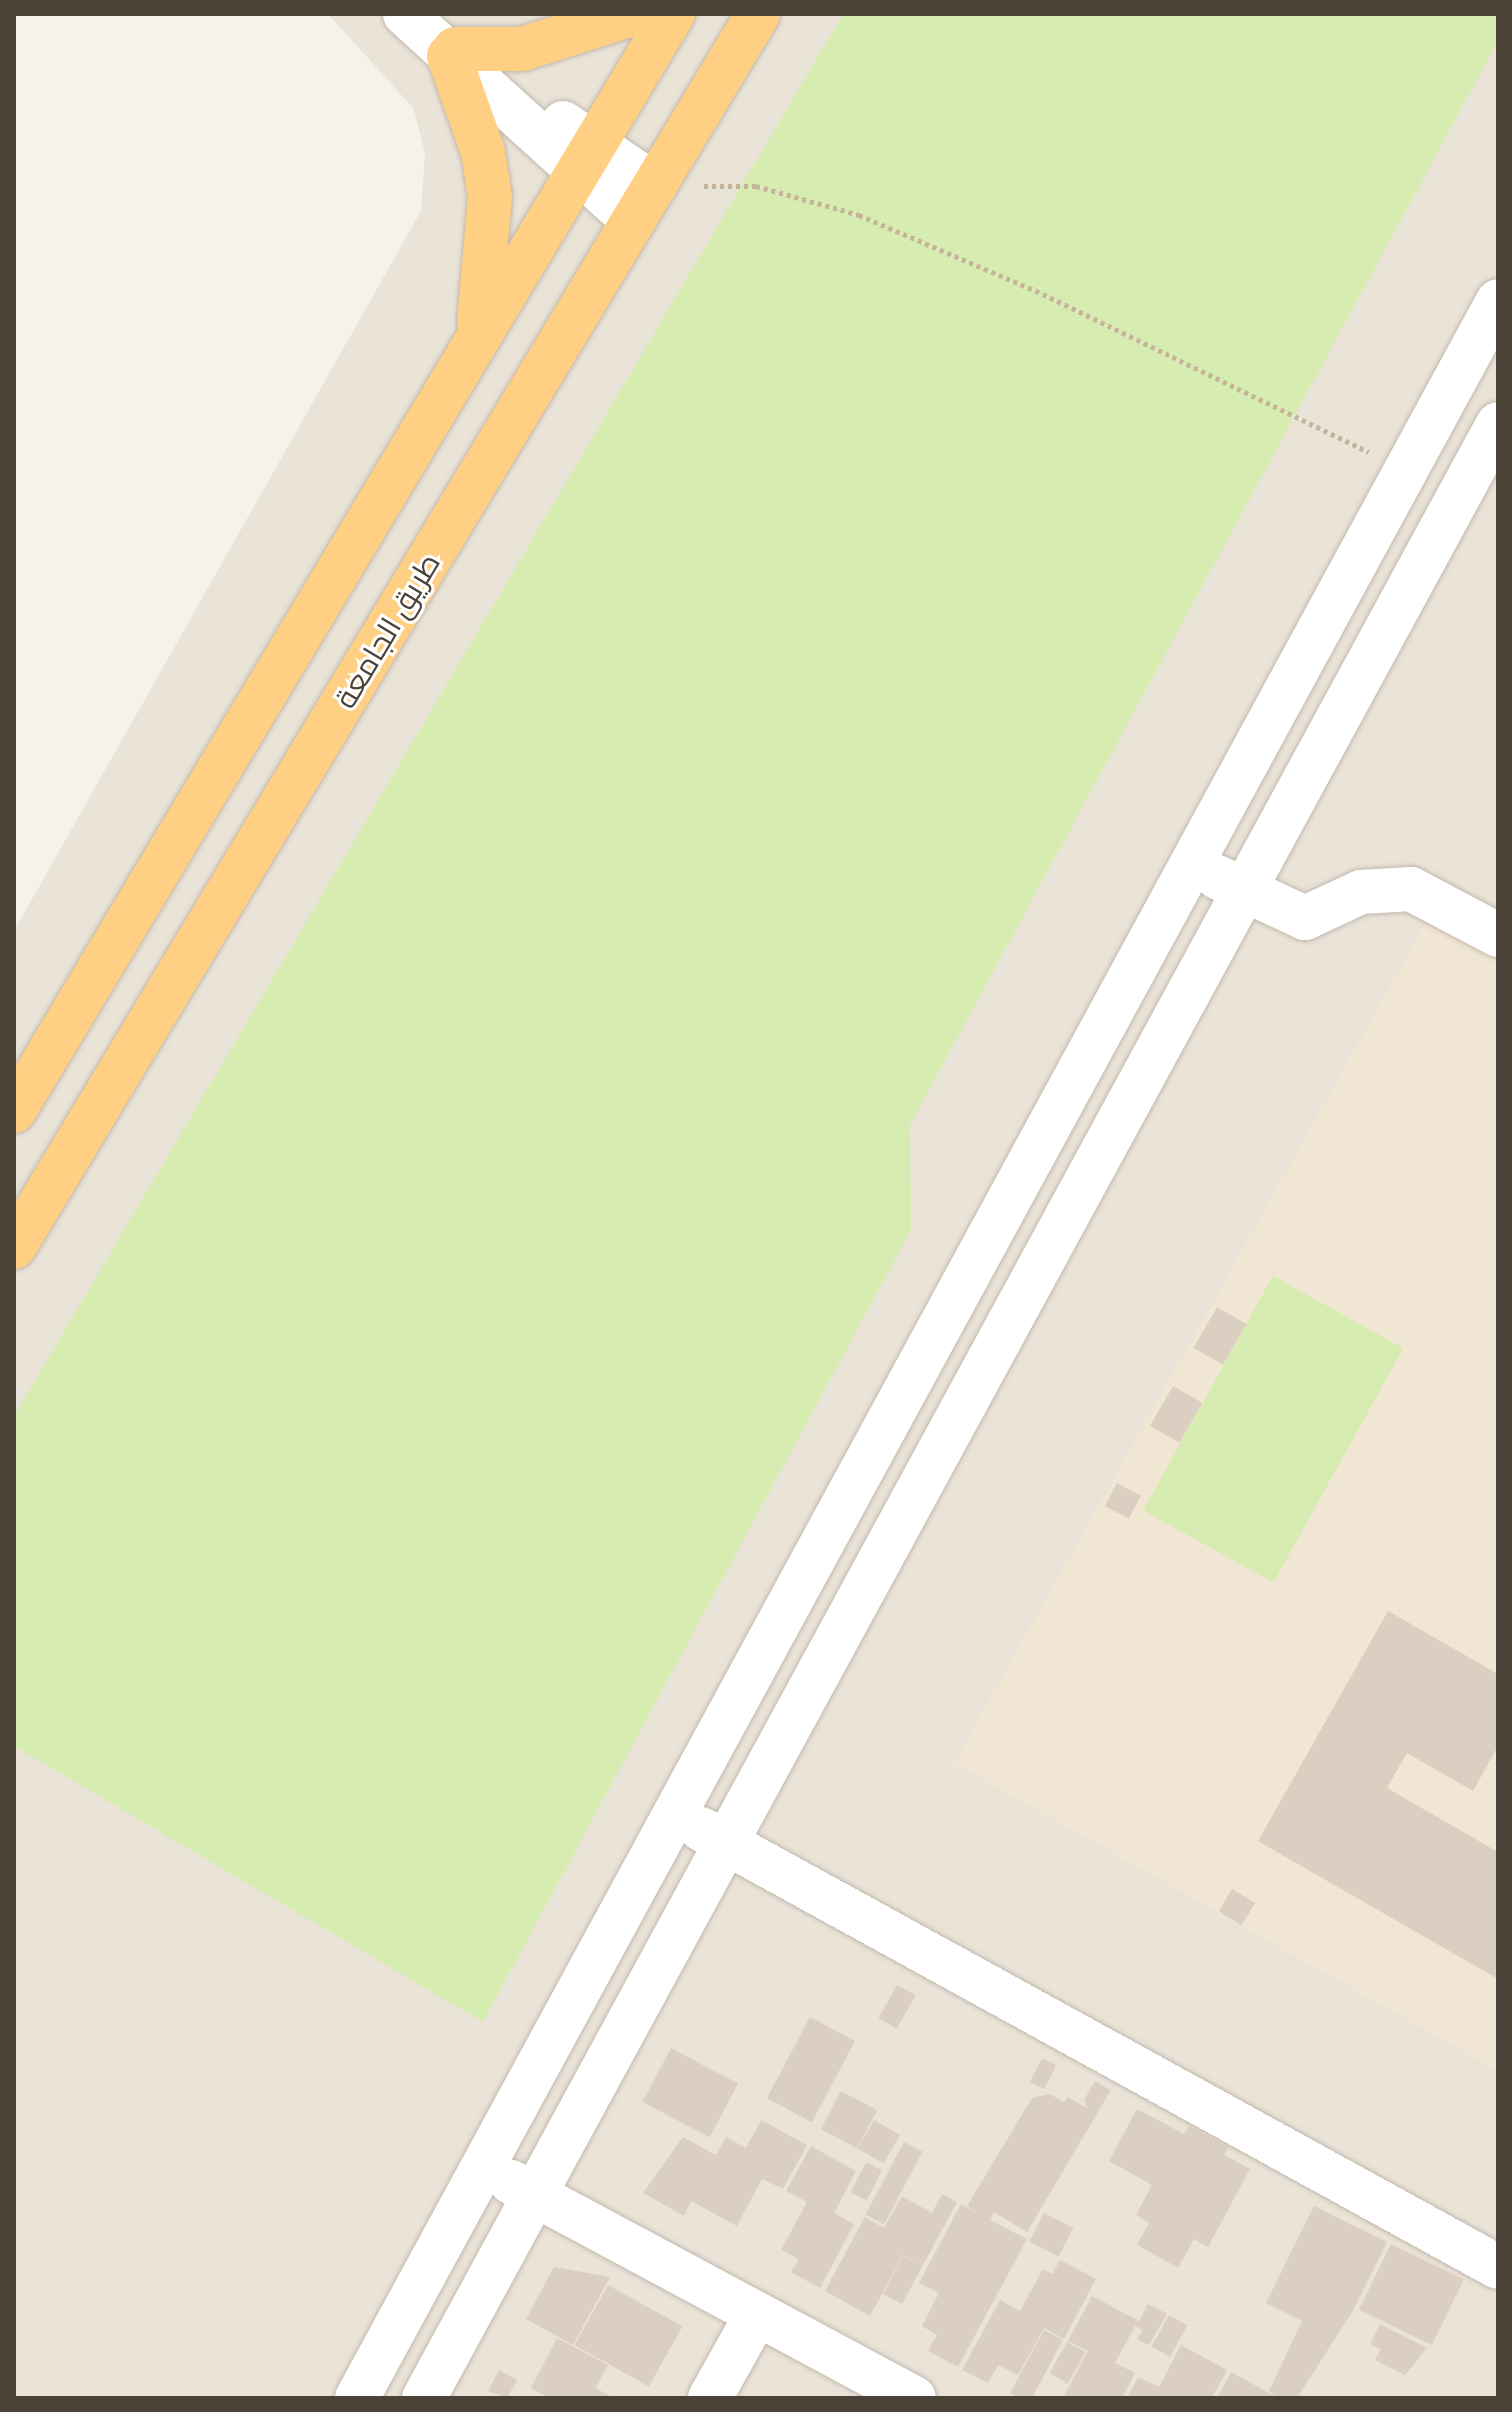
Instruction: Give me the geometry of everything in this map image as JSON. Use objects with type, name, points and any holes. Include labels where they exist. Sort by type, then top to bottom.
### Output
[{"type":"highway","points":[[476,342],[490,197],[483,152],[452,52],[522,49],[633,14]]},
{"type":"highway","points":[[14,1111],[673,14]]},
{"type":"highway","name":"طريق الجامعة","points":[[14,1247],[758,14]]},
{"type":"street","points":[[408,17],[644,203]]},
{"type":"street","points":[[357,2398],[1498,301]]},
{"type":"street","points":[[424,2398],[1498,424]]},
{"type":"street","points":[[1192,863],[1244,891],[1305,918],[1361,892],[1411,889],[1498,935]]},
{"type":"street","points":[[675,1815],[1498,2267]]},
{"type":"street","points":[[483,2167],[914,2398]]},
{"type":"street","points":[[710,2398],[757,2314]]},
{"type":"path","points":[[644,203],[756,186],[859,215],[1043,294],[1406,470]]},
{"type":"shaded area","points":[[328,14],[1498,14],[1498,2398],[14,2398],[14,931],[421,211],[425,154],[414,109]]},
{"type":"shaded area","points":[[1429,917],[1498,956],[1498,2071],[954,1763]]},
{"type":"green space","points":[[843,14],[1498,14],[1498,41],[910,1125],[911,1230],[483,2022],[14,1746],[14,1416]]},
{"type":"green space","points":[[1273,1276],[1403,1348],[1273,1583],[1143,1510]]},
{"type":"building","points":[[1217,1307],[1246,1324],[1223,1365],[1194,1348]]},
{"type":"building","points":[[1173,1386],[1202,1403],[1179,1443],[1150,1426]]},
{"type":"building","points":[[1117,1483],[1141,1496],[1129,1519],[1105,1506]]},
{"type":"building","points":[[1388,1611],[1498,1674],[1498,1746],[1473,1791],[1407,1753],[1387,1788],[1498,1852],[1498,1979],[1258,1841]]},
{"type":"building","points":[[1232,1889],[1255,1903],[1242,1925],[1219,1911]]},
{"type":"building","points":[[897,1985],[915,1995],[897,2028],[879,2018]]},
{"type":"building","points":[[810,2017],[855,2041],[812,2122],[767,2098]]},
{"type":"building","points":[[671,2048],[738,2084],[709,2138],[642,2102]]},
{"type":"building","points":[[1042,2058],[1056,2065],[1044,2089],[1030,2082]]},
{"type":"building","points":[[1095,2081],[1111,2090],[1027,2232],[994,2212],[990,2220],[1027,2239],[958,2367],[928,2351],[937,2335],[922,2326],[939,2293],[919,2283],[961,2204],[977,2213],[967,2206],[1032,2098],[1050,2094],[1064,2102],[1068,2097],[1087,2108],[1084,2100]]},
{"type":"building","points":[[841,2091],[877,2110],[857,2148],[821,2129]]},
{"type":"building","points":[[1137,2109],[1184,2134],[1189,2126],[1228,2147],[1224,2155],[1250,2169],[1208,2247],[1194,2239],[1178,2268],[1137,2245],[1149,2223],[1136,2215],[1152,2185],[1109,2161]]},
{"type":"building","points":[[761,2120],[807,2145],[783,2189],[762,2179],[737,2226],[691,2201],[684,2216],[643,2193],[683,2137],[716,2155],[726,2137],[746,2148]]},
{"type":"building","points":[[874,2120],[900,2135],[883,2164],[858,2149]]},
{"type":"building","points":[[904,2142],[923,2152],[884,2224],[866,2214]]},
{"type":"building","points":[[811,2146],[856,2171],[834,2213],[854,2224],[820,2288],[791,2272],[799,2259],[781,2250],[807,2202],[786,2191]]},
{"type":"building","points":[[866,2162],[882,2170],[867,2200],[851,2192]]},
{"type":"building","points":[[942,2194],[957,2202],[902,2304],[883,2294],[903,2256],[916,2262],[903,2255],[870,2316],[825,2291],[865,2217],[884,2228],[902,2196],[932,2213]]},
{"type":"building","points":[[1314,2206],[1387,2242],[1354,2309],[1297,2398],[1278,2398],[1269,2391],[1302,2321],[1266,2303]]},
{"type":"building","points":[[1044,2213],[1073,2228],[1059,2256],[1029,2242]]},
{"type":"building","points":[[1391,2244],[1464,2280],[1432,2345],[1359,2310]]},
{"type":"building","points":[[1060,2260],[1096,2279],[1064,2339],[1044,2328],[1018,2375],[998,2365],[988,2383],[962,2370],[1000,2300],[1020,2311],[1043,2269],[1052,2274]]},
{"type":"building","points":[[554,2267],[610,2277],[573,2345],[526,2319]]},
{"type":"building","points":[[608,2285],[682,2326],[649,2387],[575,2345]]},
{"type":"building","points":[[1092,2296],[1139,2321],[1148,2304],[1167,2314],[1149,2345],[1137,2339],[1143,2330],[1135,2326],[1115,2363],[1135,2373],[1122,2398],[1063,2398],[1088,2351],[1068,2341]]},
{"type":"building","points":[[1169,2315],[1187,2325],[1170,2357],[1152,2346]]},
{"type":"building","points":[[1380,2324],[1427,2348],[1405,2375],[1375,2360],[1381,2349],[1370,2345]]},
{"type":"building","points":[[1044,2330],[1063,2340],[1032,2398],[1019,2398],[1010,2393]]},
{"type":"building","points":[[557,2338],[608,2365],[595,2388],[614,2398],[549,2398],[531,2388]]},
{"type":"building","points":[[1067,2342],[1085,2352],[1068,2384],[1050,2373]]},
{"type":"building","points":[[1181,2345],[1227,2370],[1212,2398],[1127,2398],[1138,2377],[1159,2387]]},
{"type":"building","points":[[499,2370],[517,2380],[507,2398],[488,2391]]},
{"type":"building","points":[[1231,2372],[1278,2398],[1217,2398]]}]
